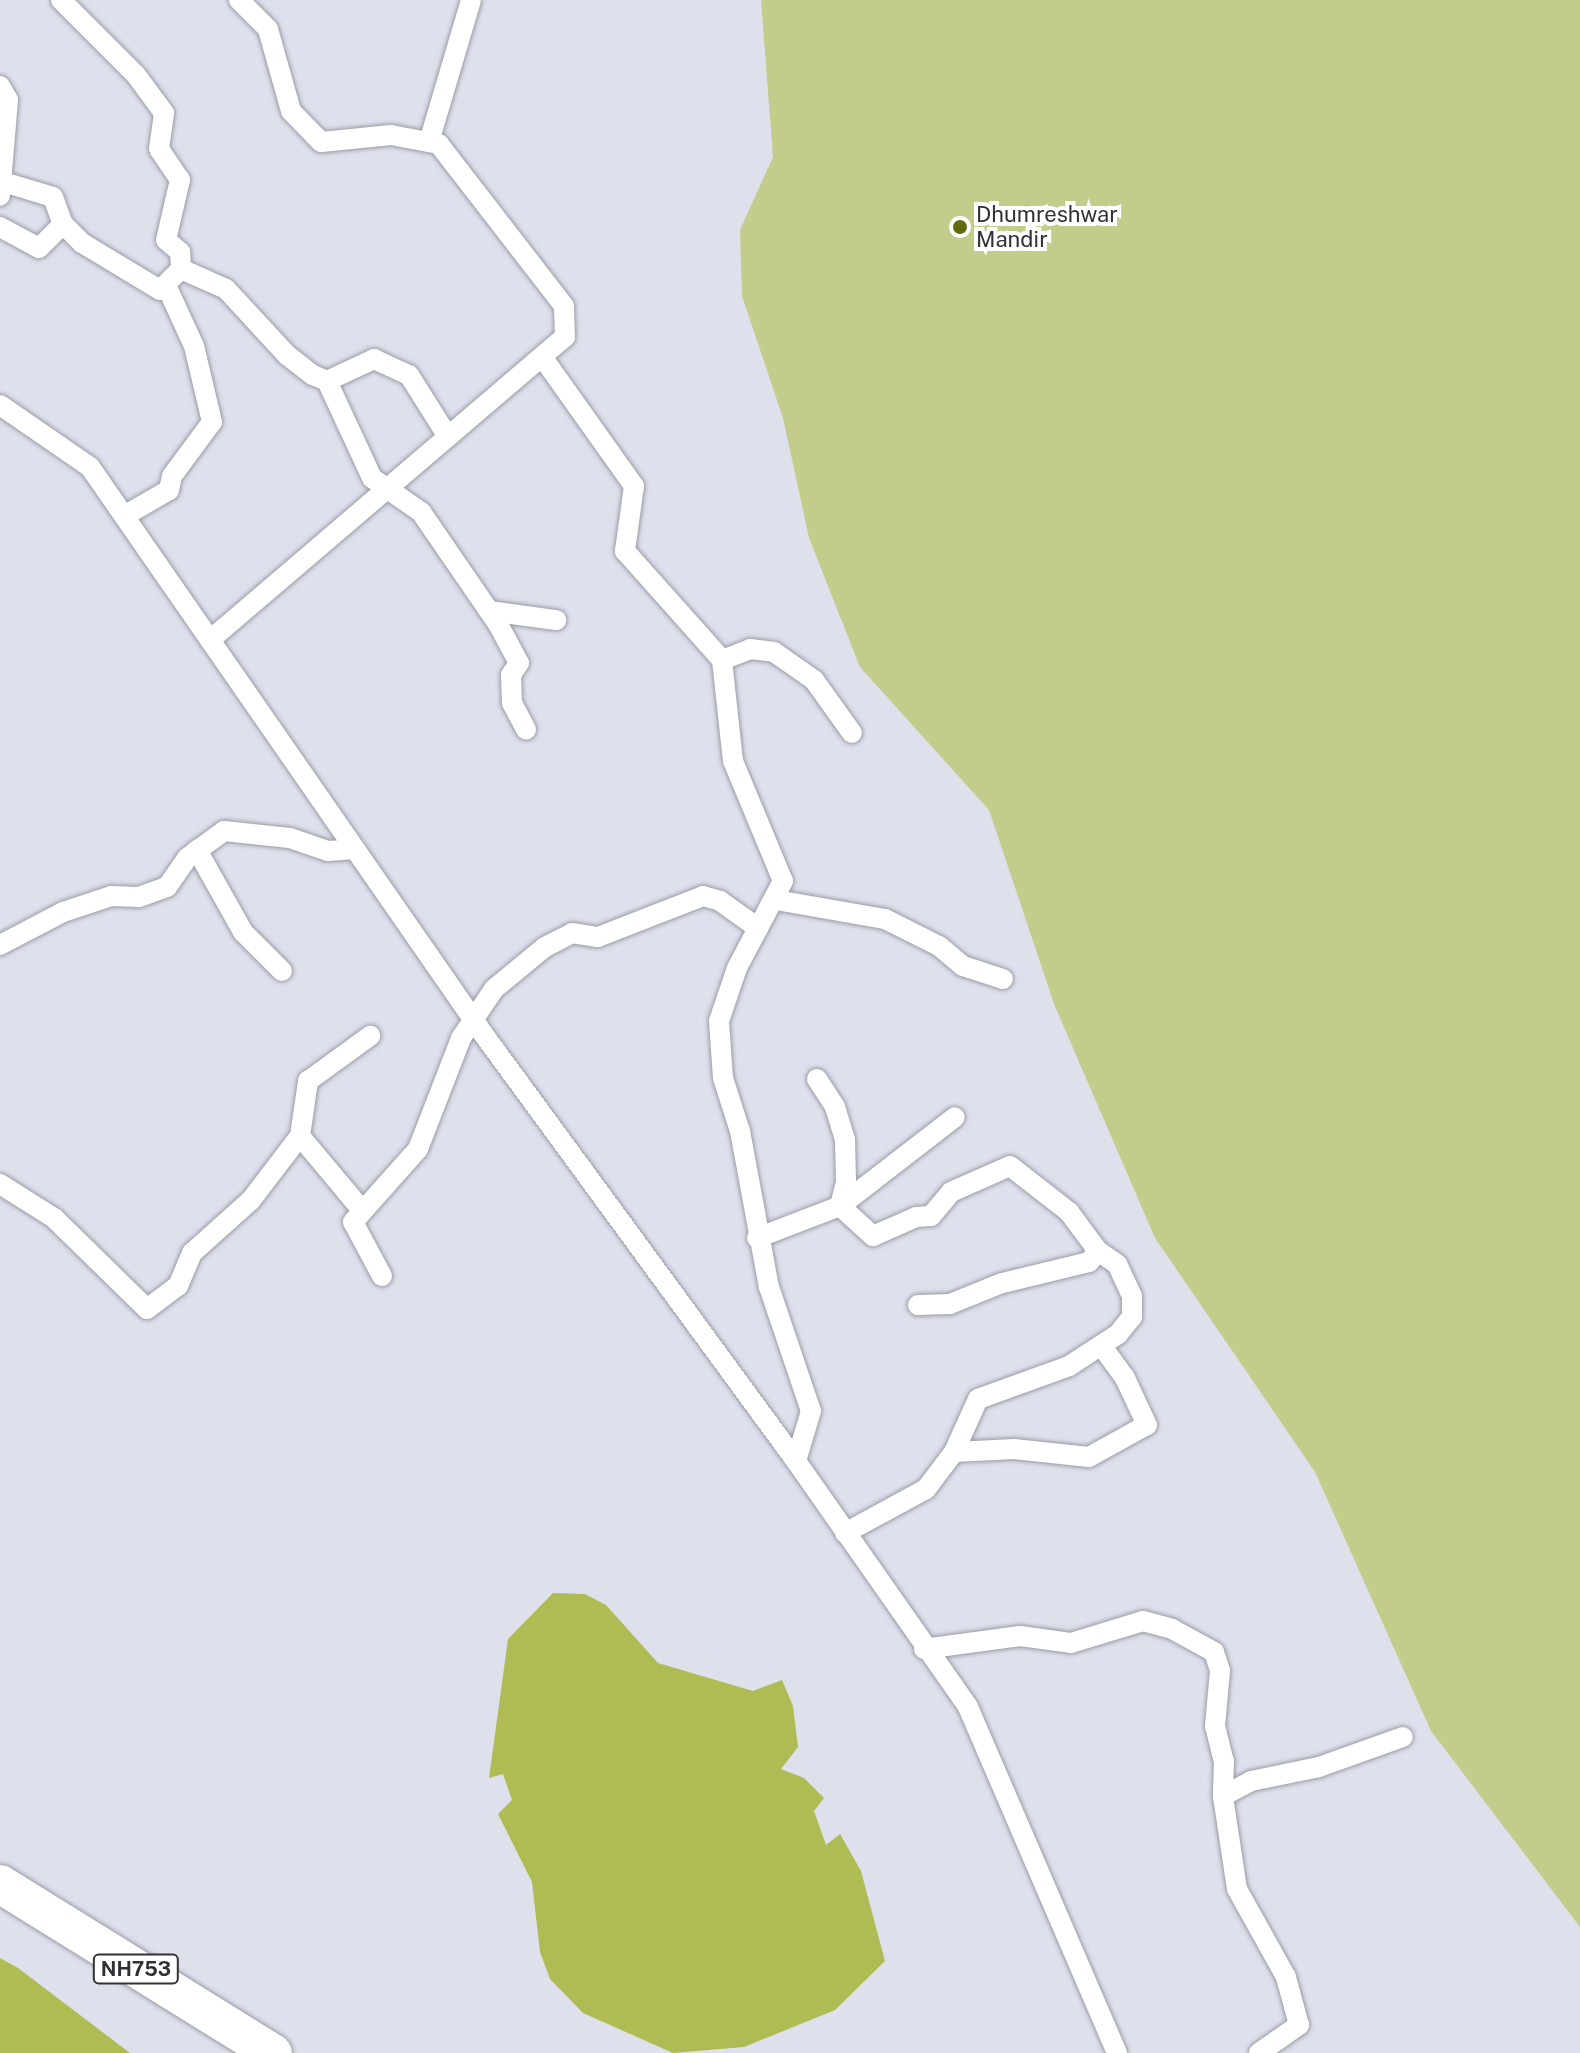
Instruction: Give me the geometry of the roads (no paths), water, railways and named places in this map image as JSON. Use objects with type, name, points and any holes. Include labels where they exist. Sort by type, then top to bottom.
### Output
[{"type":"highway","name":"NH753","points":[[0,1884],[273,2053]]},
{"type":"street","points":[[0,86],[8,100],[1,186],[53,197],[63,224],[115,266],[160,290],[181,269],[180,252],[166,240],[180,180],[159,149],[164,113],[136,75],[61,0]]},
{"type":"street","points":[[210,640],[565,337],[564,306],[439,144],[391,135],[321,142],[291,111],[268,29],[239,0]]},
{"type":"street","points":[[429,142],[471,0]]},
{"type":"street","points":[[0,227],[39,248],[63,224]]},
{"type":"street","points":[[181,269],[226,289],[287,355],[327,381],[372,478],[388,487],[434,527],[519,663],[511,675],[512,703],[526,729]]},
{"type":"street","points":[[124,516],[169,490],[172,476],[212,422],[200,363],[166,285]]},
{"type":"street","points":[[543,358],[634,486],[625,551],[722,660],[733,761],[783,881],[776,900],[758,928],[719,1021],[723,1078],[740,1131],[757,1238],[779,1324],[811,1411],[796,1461]]},
{"type":"street","points":[[327,381],[374,359],[409,375],[448,437]]},
{"type":"street","points":[[0,405],[90,467],[473,1019],[796,1461],[924,1649],[968,1707],[1117,2053]]},
{"type":"street","points":[[489,611],[556,620]]},
{"type":"street","points":[[722,660],[750,649],[774,652],[814,680],[852,733]]},
{"type":"street","points":[[0,945],[63,912],[111,896],[139,897],[167,887],[197,850],[224,831],[290,838],[328,851],[355,849]]},
{"type":"street","points":[[197,850],[243,932],[282,971]]},
{"type":"street","points":[[382,1276],[353,1222],[361,1209],[393,1183],[418,1149],[448,1067],[473,1019],[494,989],[545,947],[572,933],[598,937],[703,896],[720,901],[758,928]]},
{"type":"street","points":[[776,900],[885,919],[939,946],[963,966],[1003,979]]},
{"type":"street","points":[[0,1184],[54,1218],[147,1309],[178,1286],[192,1253],[251,1200],[300,1136],[308,1081],[370,1036]]},
{"type":"street","points":[[817,1079],[835,1107],[845,1140],[846,1182],[840,1206]]},
{"type":"street","points":[[757,1238],[840,1206],[955,1117]]},
{"type":"street","points":[[300,1136],[361,1209]]},
{"type":"street","points":[[840,1206],[873,1236],[916,1217],[931,1216],[951,1192],[1010,1166],[1069,1212],[1098,1251],[1117,1264],[1132,1296],[1132,1317],[1103,1348],[978,1399],[954,1452],[926,1489],[845,1533]]},
{"type":"street","points":[[918,1305],[950,1304],[1002,1283],[1089,1262],[1098,1251]]},
{"type":"street","points":[[954,1452],[1014,1449],[1089,1457],[1147,1425],[1125,1378],[1103,1348]]},
{"type":"street","points":[[924,1649],[1020,1636],[1071,1643],[1143,1621],[1172,1629],[1214,1652],[1220,1671],[1215,1726],[1224,1761],[1223,1796],[1237,1889],[1286,1977],[1299,2025],[1259,2053]]},
{"type":"street","points":[[1223,1796],[1251,1781],[1319,1767],[1403,1737]]},
{"type":"place","name":"Dhumreshwar Mandir","points":[[960,227]]}]
